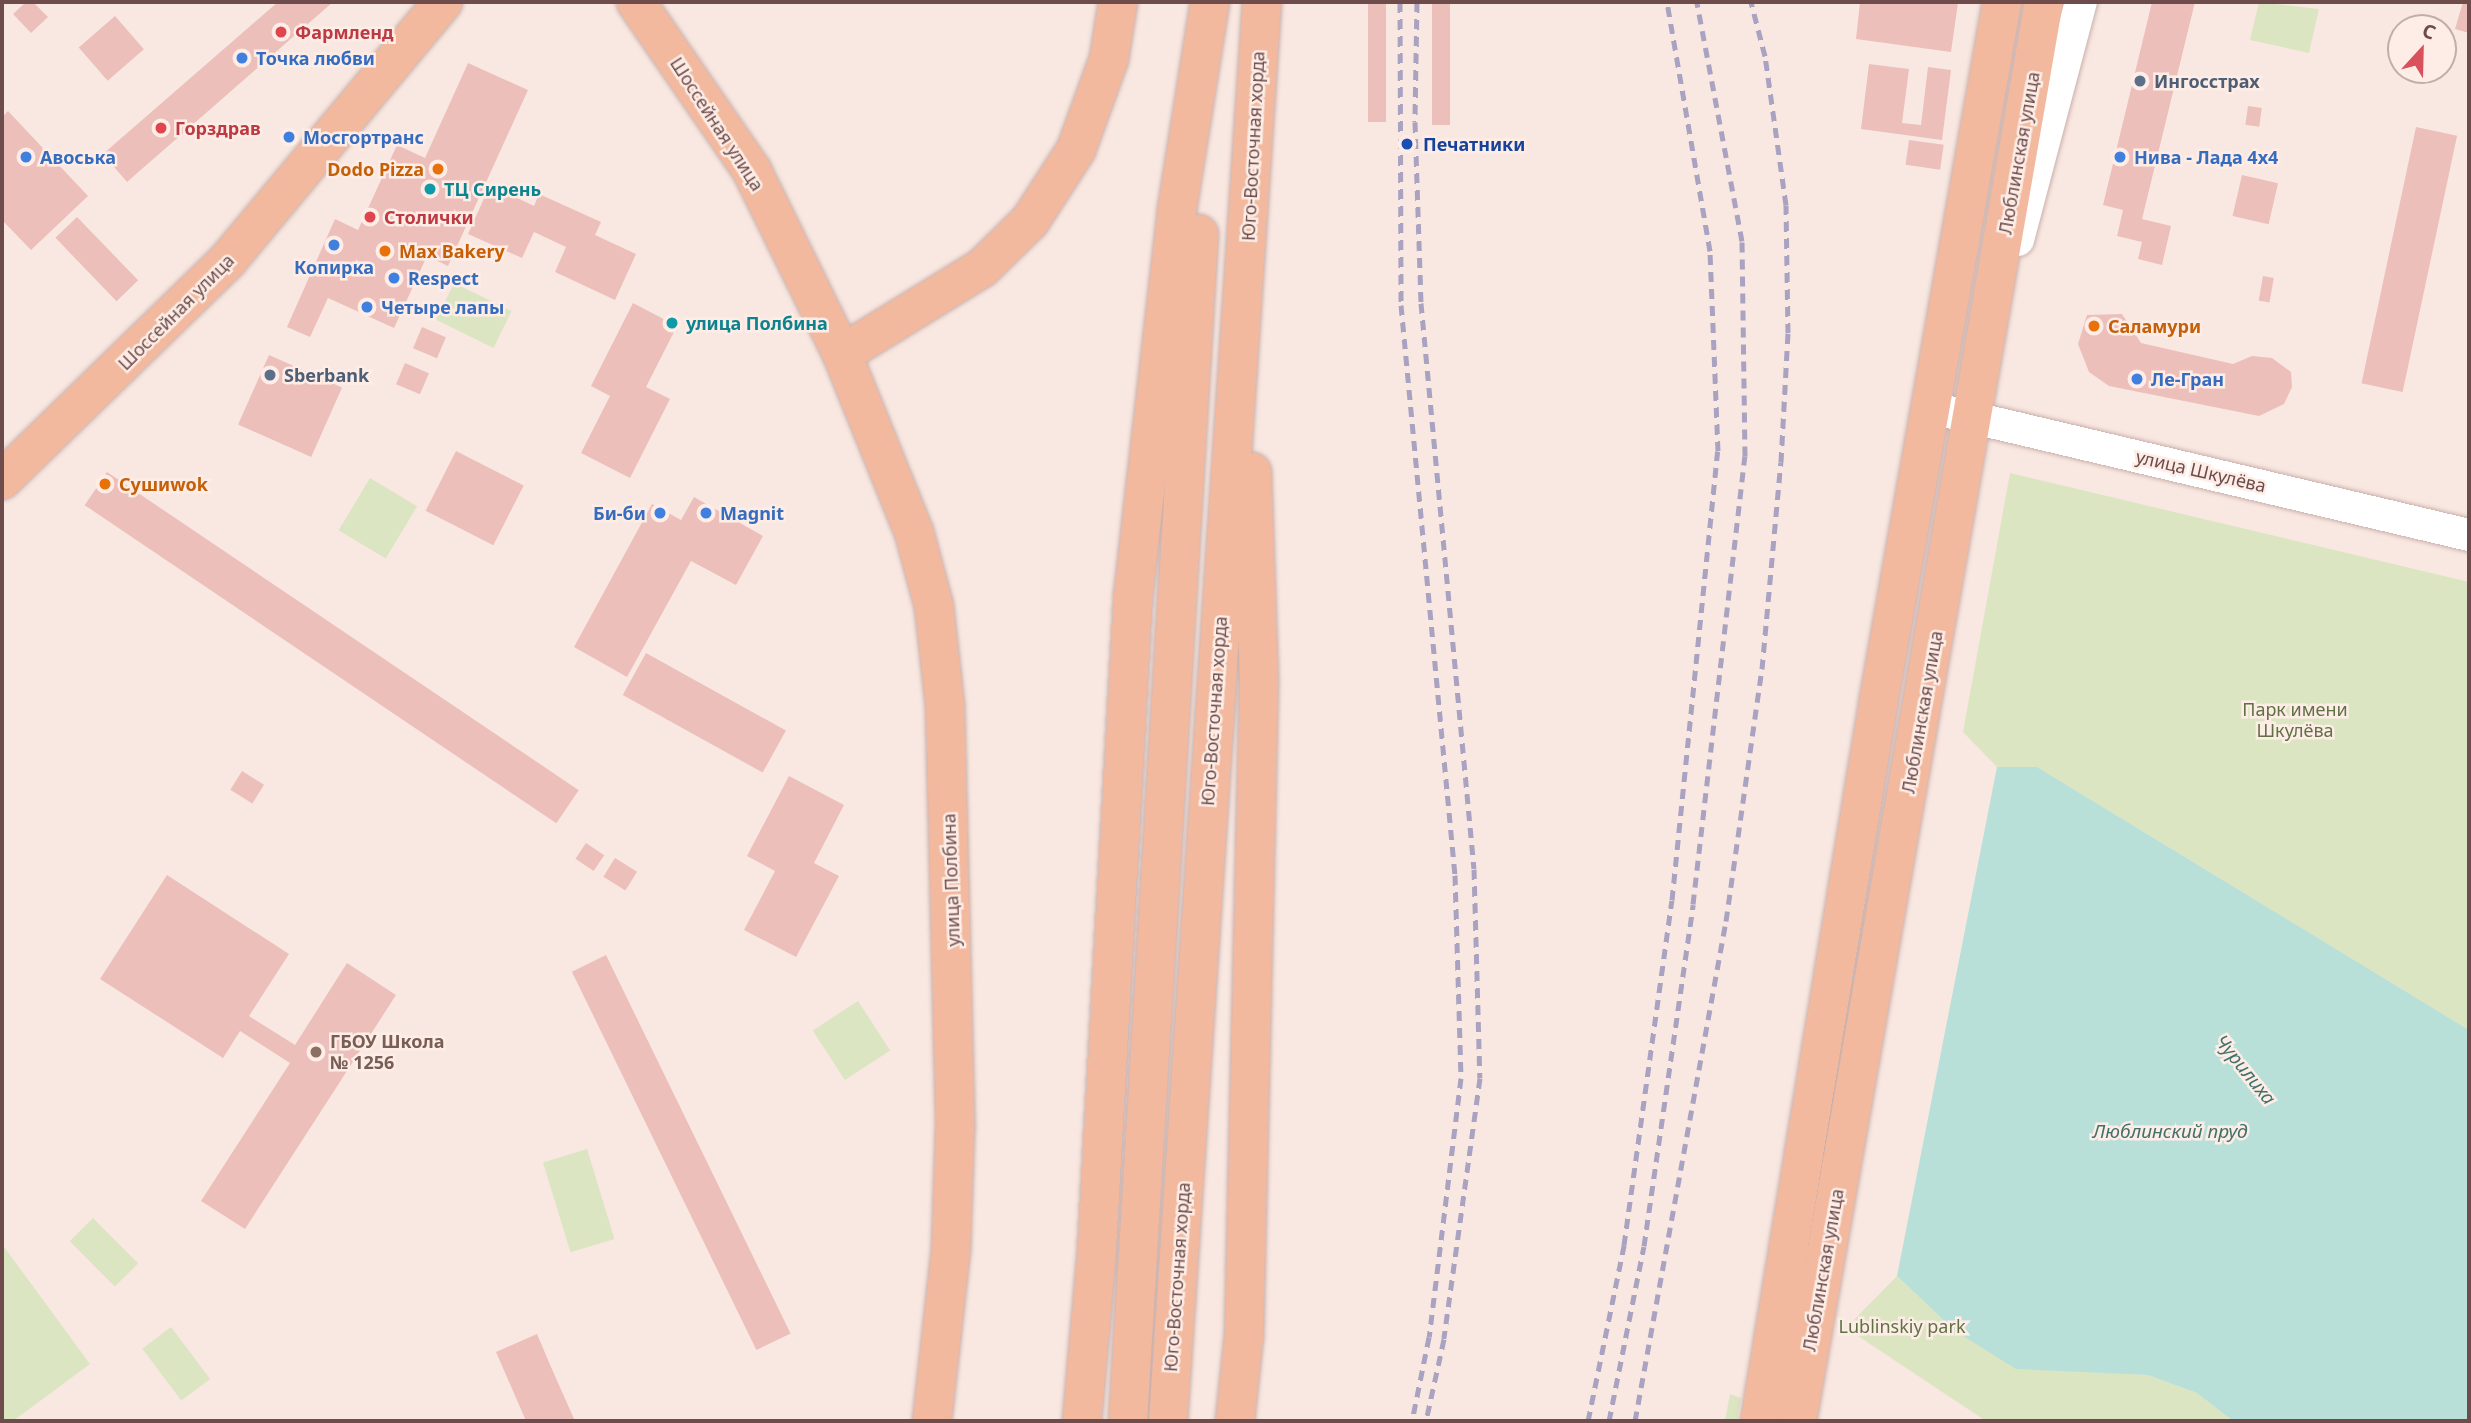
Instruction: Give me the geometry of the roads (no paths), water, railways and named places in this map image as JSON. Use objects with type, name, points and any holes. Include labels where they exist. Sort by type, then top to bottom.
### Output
[{"type":"main road","name":"Шоссейная улица","points":[[2,480],[228,260],[443,2]]},
{"type":"main road","name":"Шоссейная улица","points":[[636,2],[752,171],[842,354]]},
{"type":"main road","points":[[842,354],[982,268],[1030,221],[1076,150],[1109,59],[1118,2]]},
{"type":"main road","points":[[1082,1421],[1097,1248],[1106,1022],[1133,597],[1177,210],[1212,2]]},
{"type":"main road","points":[[1128,1421],[1212,2]]},
{"type":"main road","name":"Юго-Восточная хорда","points":[[1168,1421],[1262,2]]},
{"type":"main road","name":"Люблинская улица","points":[[1760,1421],[1879,699],[2002,2]]},
{"type":"main road","name":"Люблинская улица","points":[[1797,1421],[1975,418],[2044,2]]},
{"type":"main road","points":[[1235,1421],[1244,1336],[1250,978],[1259,682],[1246,263]]},
{"type":"main road","name":"улица Полбина","points":[[842,354],[914,533],[934,606],[943,668],[955,1129],[951,1249],[932,1421]]},
{"type":"street","points":[[1985,352],[2081,2]]},
{"type":"street","name":"улица Шкулёва","points":[[1932,408],[2469,535]]},
{"type":"water","name":"Люблинский пруд","points":[[1997,767],[2037,767],[2469,1030],[2469,1421],[2233,1421],[2197,1393],[2148,1375],[2016,1369],[1955,1331],[1897,1276]]},
{"type":"railway","points":[[1400,2],[1401,305],[1455,875],[1461,1078],[1429,1337],[1412,1421]]},
{"type":"railway","points":[[1417,2],[1415,122],[1421,303],[1474,869],[1480,1078],[1444,1339],[1426,1421]]},
{"type":"railway","points":[[1588,1421],[1624,1245],[1672,900],[1718,451],[1710,251],[1667,2]]},
{"type":"railway","points":[[1609,1421],[1644,1246],[1693,904],[1745,456],[1742,241],[1697,2]]},
{"type":"railway","points":[[1635,1421],[1726,921],[1762,669],[1781,462],[1788,333],[1786,205],[1765,56],[1751,2]]},
{"type":"place","name":"Фармленд","points":[[281,32]]},
{"type":"place","name":"Точка любви","points":[[242,58]]},
{"type":"place","name":"Ингосстрах","points":[[2140,81]]},
{"type":"place","name":"Горздрав","points":[[161,128]]},
{"type":"place","name":"Мосгортранс","points":[[289,137]]},
{"type":"place","name":"Печатники","points":[[1407,144]]},
{"type":"place","name":"Авоська","points":[[26,157]]},
{"type":"place","name":"Нива - Лада 4х4","points":[[2120,157]]},
{"type":"place","name":"Dodo Pizza","points":[[438,169]]},
{"type":"place","name":"ТЦ Сирень","points":[[430,189]]},
{"type":"place","name":"Столички","points":[[370,217]]},
{"type":"place","name":"Копирка","points":[[334,245]]},
{"type":"place","name":"Max Bakery","points":[[385,251]]},
{"type":"place","name":"Respect","points":[[394,278]]},
{"type":"place","name":"Четыре лапы","points":[[367,307]]},
{"type":"place","name":"улица Полбина","points":[[672,323]]},
{"type":"place","name":"Саламури","points":[[2094,326]]},
{"type":"place","name":"Sberbank","points":[[270,375]]},
{"type":"place","name":"Ле-Гран","points":[[2137,379]]},
{"type":"place","name":"Сушиwok","points":[[105,484]]},
{"type":"place","name":"Би-би","points":[[660,513]]},
{"type":"place","name":"Magnit","points":[[706,513]]},
{"type":"place","name":"ГБОУ Школа № 1256","points":[[316,1052]]},
{"type":"park label","name":"Парк имени Шкулёва","points":[[2295,720]]},
{"type":"park label","name":"Lublinskiy park","points":[[1902,1326]]},
{"type":"water label","name":"Чурилиха","points":[[2245,1070]]}]
